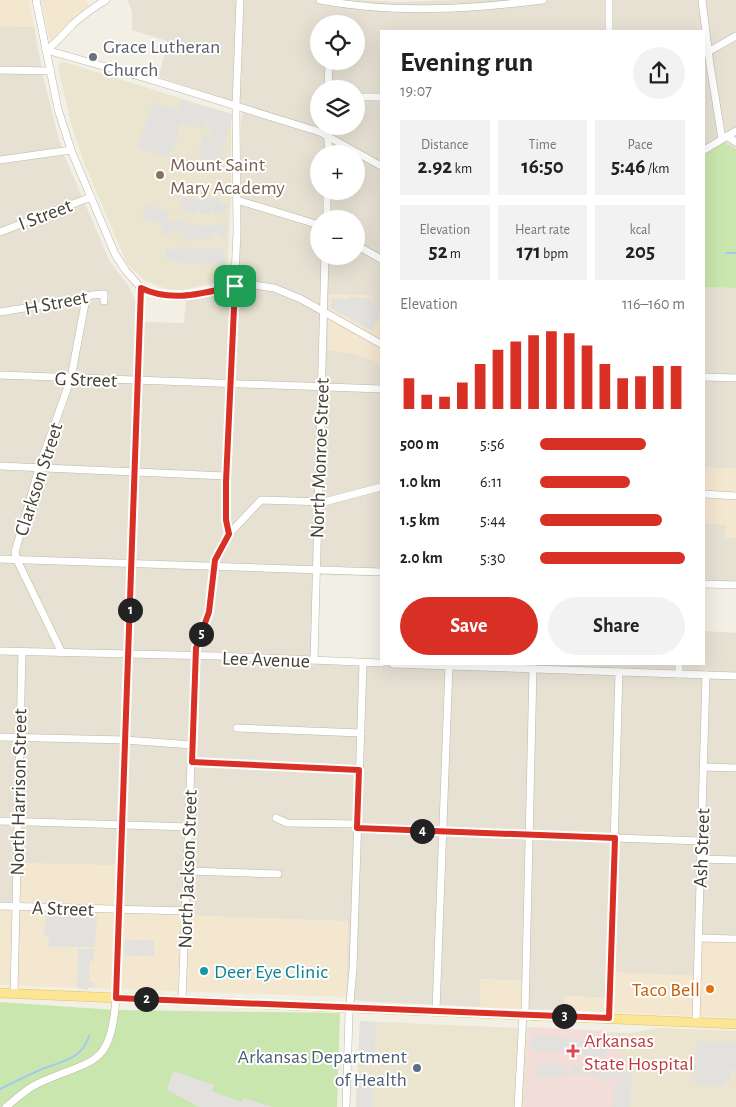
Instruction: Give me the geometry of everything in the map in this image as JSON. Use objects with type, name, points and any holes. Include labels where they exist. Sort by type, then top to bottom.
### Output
[{"type":"main road","points":[[0,993],[736,1024]]},
{"type":"street","points":[[36,0],[58,109],[71,150],[120,262],[141,288],[154,293],[181,297],[235,286],[254,285],[274,288],[301,300],[380,343]]},
{"type":"street","points":[[46,50],[54,45],[88,11],[106,0]]},
{"type":"street","points":[[229,534],[226,520],[226,476],[235,286],[237,200],[236,106],[240,0]]},
{"type":"street","points":[[320,0],[363,7],[400,9],[489,6],[543,0]]},
{"type":"street","points":[[609,0],[609,30]]},
{"type":"street","points":[[702,0],[704,30]]},
{"type":"street","points":[[706,53],[736,36]]},
{"type":"street","points":[[705,40],[706,53],[724,138]]},
{"type":"street","points":[[46,50],[320,132],[380,165]]},
{"type":"street","points":[[0,70],[50,68],[63,54]]},
{"type":"street","points":[[365,97],[380,97]]},
{"type":"street","points":[[705,149],[736,131]]},
{"type":"street","points":[[327,136],[328,145]]},
{"type":"street","points":[[724,138],[736,142]]},
{"type":"street","points":[[0,160],[71,150]]},
{"type":"street","name":"I Street","points":[[0,232],[91,197]]},
{"type":"street","points":[[237,200],[310,222]]},
{"type":"street","points":[[365,250],[380,258]]},
{"type":"street","name":"North Monroe Street","points":[[314,660],[326,265]]},
{"type":"street","points":[[6,1107],[34,1085],[84,1066],[98,1056],[110,1039],[113,1026],[116,998],[141,288]]},
{"type":"street","name":"H Street","points":[[0,312],[86,298],[91,295],[104,294],[104,301]]},
{"type":"street","name":"Clarkson Street","points":[[62,653],[17,560],[15,552],[39,468],[71,378],[86,298]]},
{"type":"street","name":"G Street","points":[[0,375],[380,389]]},
{"type":"street","points":[[705,377],[736,378]]},
{"type":"street","points":[[0,466],[226,476]]},
{"type":"street","name":"North Jackson Street","points":[[182,1000],[195,657],[196,648],[209,612],[215,560],[229,534],[261,500],[331,500],[380,487]]},
{"type":"street","points":[[705,494],[736,496]]},
{"type":"street","points":[[0,559],[380,572]]},
{"type":"street","points":[[705,584],[736,585]]},
{"type":"street","name":"Lee Avenue","points":[[0,651],[380,663]]},
{"type":"street","name":"North Harrison Street","points":[[14,993],[22,652]]},
{"type":"street","points":[[346,1107],[353,968],[363,663]]},
{"type":"street","points":[[422,665],[496,666],[533,669],[588,667],[619,672],[736,676]]},
{"type":"street","points":[[679,665],[679,674]]},
{"type":"street","points":[[436,1010],[450,666]]},
{"type":"street","points":[[518,1107],[524,1014],[533,669]]},
{"type":"street","points":[[609,1018],[619,672]]},
{"type":"street","name":"Ash Street","points":[[696,1022],[706,675]]},
{"type":"street","points":[[237,728],[361,734]]},
{"type":"street","points":[[0,737],[125,740],[192,745]]},
{"type":"street","points":[[192,762],[359,770]]},
{"type":"street","points":[[704,767],[736,768]]},
{"type":"street","points":[[276,818],[287,823],[442,832],[702,841]]},
{"type":"street","points":[[0,821],[189,827]]},
{"type":"street","points":[[701,859],[736,860]]},
{"type":"street","points":[[188,871],[278,874]]},
{"type":"street","name":"A Street","points":[[0,906],[185,912]]},
{"type":"street","points":[[699,938],[736,939]]},
{"type":"shaded area","points":[[0,0],[29,0],[34,27],[0,26]]},
{"type":"shaded area","points":[[41,0],[86,0],[88,6],[50,41]]},
{"type":"shaded area","points":[[127,0],[360,0],[399,2],[457,0],[736,0],[736,149],[724,142],[705,154],[705,30],[380,30],[380,307],[371,306],[372,296],[329,295],[328,350],[351,353],[373,360],[380,364],[380,576],[319,575],[317,657],[380,665],[705,665],[705,631],[736,633],[736,942],[699,976],[614,973],[613,998],[565,996],[564,1010],[521,1009],[522,981],[480,979],[480,1007],[360,1001],[346,997],[347,961],[310,920],[115,913],[115,906],[21,863],[19,910],[0,909],[0,26],[34,27],[44,80],[64,155],[110,262],[128,285],[135,300],[145,300],[144,322],[184,323],[186,301],[238,291],[241,227],[241,122],[243,105],[159,77],[167,41],[132,30],[132,11]]},
{"type":"shaded area","name":"Mount Saint Mary Academy","points":[[64,62],[231,114],[231,189],[227,280],[182,290],[166,289],[144,280],[127,264],[83,160],[72,127],[58,67]]},
{"type":"shaded area","points":[[181,100],[233,114],[221,156],[225,158],[224,163],[218,162],[216,166],[201,162],[202,157],[198,156],[204,134],[210,135],[212,126],[206,124],[204,129],[181,123],[173,151],[170,151],[167,157],[137,148],[153,103],[178,110]]},
{"type":"shaded area","points":[[183,197],[200,202],[202,198],[220,199],[220,203],[229,205],[227,215],[214,214],[214,210],[211,210],[211,214],[199,214],[199,209],[197,209],[195,215],[182,210],[183,207],[180,206]]},
{"type":"shaded area","points":[[147,204],[169,211],[167,218],[174,222],[175,219],[192,225],[214,226],[215,223],[228,223],[226,237],[220,237],[220,233],[211,233],[210,239],[188,240],[183,239],[184,234],[173,230],[171,235],[161,233],[164,224],[142,219]]},
{"type":"shaded area","points":[[181,245],[192,248],[224,249],[224,265],[189,264],[164,259],[167,248],[179,251]]},
{"type":"shaded area","points":[[705,287],[736,288],[736,469],[705,467]]},
{"type":"shaded area","points":[[329,294],[372,295],[371,306],[380,307],[380,364],[373,360],[351,353],[328,350]]},
{"type":"shaded area","points":[[348,297],[371,298],[371,306],[380,307],[379,318],[372,331],[331,308],[331,299],[347,299]]},
{"type":"shaded area","points":[[705,467],[736,469],[736,538],[725,538],[726,525],[705,523]]},
{"type":"shaded area","points":[[705,523],[726,525],[725,538],[736,538],[736,588],[705,587]]},
{"type":"shaded area","points":[[21,863],[117,865],[115,906],[20,902]]},
{"type":"shaded area","points":[[0,909],[348,921],[346,997],[0,985]]},
{"type":"shaded area","points":[[46,916],[97,916],[95,947],[48,947],[49,936],[44,935]]},
{"type":"shaded area","points":[[125,939],[154,941],[154,957],[124,955]]},
{"type":"shaded area","points":[[701,941],[736,942],[736,1018],[564,1010],[565,996],[613,998],[614,972],[699,976]]},
{"type":"shaded area","points":[[78,949],[94,949],[94,961],[90,961],[89,982],[93,982],[93,987],[88,987],[88,990],[77,988]]},
{"type":"shaded area","points":[[480,979],[522,981],[521,1009],[480,1007]]},
{"type":"shaded area","points":[[360,1021],[629,1033],[662,1028],[736,1031],[736,1107],[356,1107]]},
{"type":"shaded area","points":[[360,1021],[376,1022],[374,1062],[358,1061]]},
{"type":"shaded area","name":"Arkansas State Hospital","points":[[529,1027],[607,1031],[632,1072],[630,1107],[523,1107]]},
{"type":"shaded area","points":[[535,1035],[584,1040],[608,1048],[607,1057],[531,1050],[532,1037]]},
{"type":"shaded area","points":[[697,1041],[736,1043],[736,1074],[734,1074],[734,1070],[728,1070],[728,1073],[731,1073],[731,1081],[725,1081],[724,1086],[695,1085],[695,1081],[691,1081],[691,1074],[696,1074],[695,1071],[691,1071],[692,1063],[696,1062]]},
{"type":"shaded area","points":[[537,1063],[563,1064],[563,1069],[572,1069],[572,1064],[625,1066],[625,1071],[632,1072],[630,1107],[613,1107],[614,1084],[621,1084],[620,1076],[615,1076],[615,1080],[601,1080],[601,1075],[564,1074],[563,1078],[537,1077]]},
{"type":"shaded area","points":[[173,1071],[214,1085],[212,1091],[241,1102],[244,1098],[273,1107],[199,1107],[167,1090]]},
{"type":"shaded area","points":[[357,1074],[373,1075],[372,1107],[356,1107]]},
{"type":"green space","points":[[724,142],[736,149],[736,288],[705,287],[705,154]]},
{"type":"green space","points":[[0,1002],[115,1010],[340,1013],[337,1107],[0,1107]]},
{"type":"waterway","points":[[726,253],[736,253]]},
{"type":"waterway","points":[[0,1089],[35,1072],[69,1059],[81,1051],[89,1036]]},
{"type":"place","name":"Grace Lutheran Church","points":[[93,57]]},
{"type":"place","name":"Mount Saint Mary Academy","points":[[160,175]]},
{"type":"place","name":"Deer Eye Clinic","points":[[204,971]]},
{"type":"place","name":"Taco Bell","points":[[710,989]]},
{"type":"place","name":"Arkansas State Hospital","points":[[573,1051]]},
{"type":"place","name":"Arkansas Department of Health","points":[[417,1068]]},
{"type":"route","points":[[235,286],[226,482],[226,520],[229,534],[215,560],[209,612],[196,648],[192,762],[359,770],[357,828],[615,838],[609,1018],[116,998],[141,288],[154,293],[181,297],[235,286]]}]
